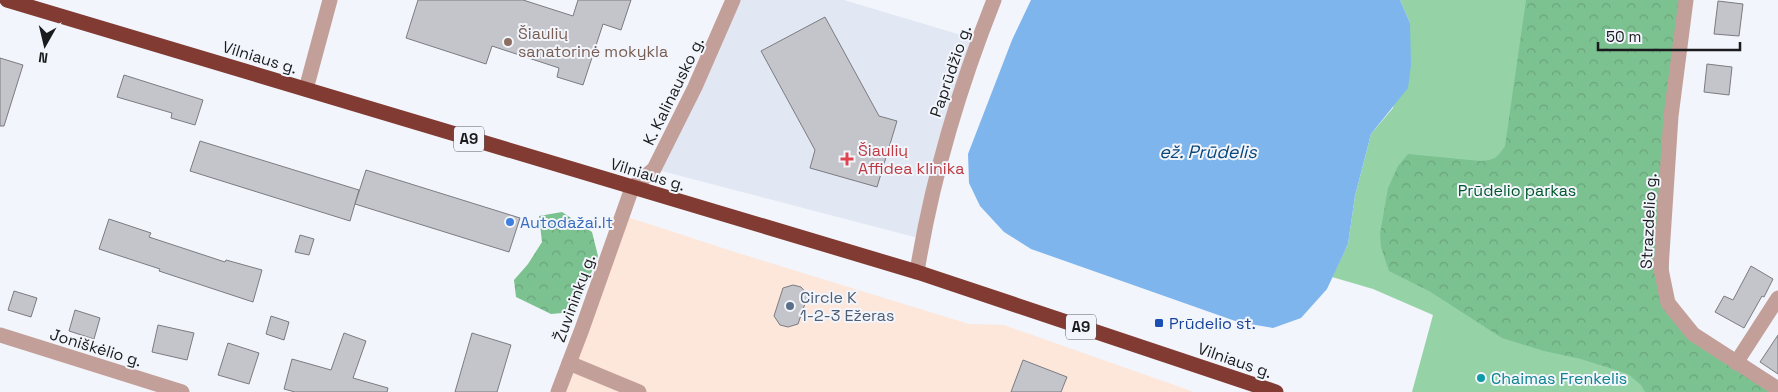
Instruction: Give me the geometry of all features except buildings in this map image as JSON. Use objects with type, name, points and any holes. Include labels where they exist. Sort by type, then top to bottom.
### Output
[{"type":"highway","name":"Vilniaus g.","points":[[6,0],[917,272],[1243,387],[1276,392]]},
{"type":"street","points":[[306,89],[330,0]]},
{"type":"street","name":"K. Kalinausko g.","points":[[632,188],[654,169],[695,87],[734,0]]},
{"type":"street","name":"Paprūdžio g.","points":[[917,272],[929,206],[948,131],[978,40],[994,0]]},
{"type":"street","name":"Strazdelio g.","points":[[1686,0],[1671,116],[1661,269],[1668,303],[1694,334],[1778,389]]},
{"type":"street","name":"Žuvininkų g.","points":[[558,392],[632,188]]},
{"type":"street","points":[[1736,363],[1778,298]]},
{"type":"street","name":"Joniškėlio g.","points":[[0,335],[182,392]]},
{"type":"street","points":[[569,363],[639,392]]},
{"type":"shaded area","points":[[733,0],[844,0],[978,40],[922,239],[654,169]]},
{"type":"shaded area","points":[[621,215],[969,324],[1004,325],[1194,392],[558,392]]},
{"type":"green space","name":"Prūdelio parkas","points":[[1400,0],[1686,0],[1671,116],[1668,303],[1694,334],[1778,392],[1412,392],[1433,315],[1373,289],[1332,277],[1348,244],[1355,196],[1371,134],[1393,108],[1410,23]]},
{"type":"green space","name":"Prūdelio parkas","points":[[1526,0],[1686,0],[1671,116],[1668,303],[1694,334],[1778,392],[1645,392],[1641,385],[1628,374],[1581,359],[1544,351],[1502,338],[1429,291],[1389,271],[1381,247],[1380,234],[1388,188],[1398,166],[1408,154],[1480,161],[1495,158],[1505,146]]},
{"type":"green space","points":[[562,212],[592,232],[598,256],[573,312],[551,314],[516,297],[514,280],[528,264],[542,242],[539,216]]},
{"type":"water","name":"ež. Prūdelis","points":[[1031,0],[1400,0],[1410,23],[1411,65],[1408,88],[1371,134],[1355,196],[1348,244],[1327,289],[1301,318],[1273,328],[1238,322],[1031,249],[1004,232],[980,206],[969,183],[968,154],[1012,40]]},
{"type":"place","name":"Šiaulių sanatorinė mokykla","points":[[508,42]]},
{"type":"place","name":"Šiaulių Affidea klinika","points":[[847,159]]},
{"type":"place","name":"Autodažai.lt","points":[[510,222]]},
{"type":"place","name":"Circle K 1-2-3 Ežeras","points":[[790,306]]},
{"type":"place","name":"Prūdelio st.","points":[[1159,323]]},
{"type":"place","name":"Chaimas Frenkelis","points":[[1481,378]]}]
